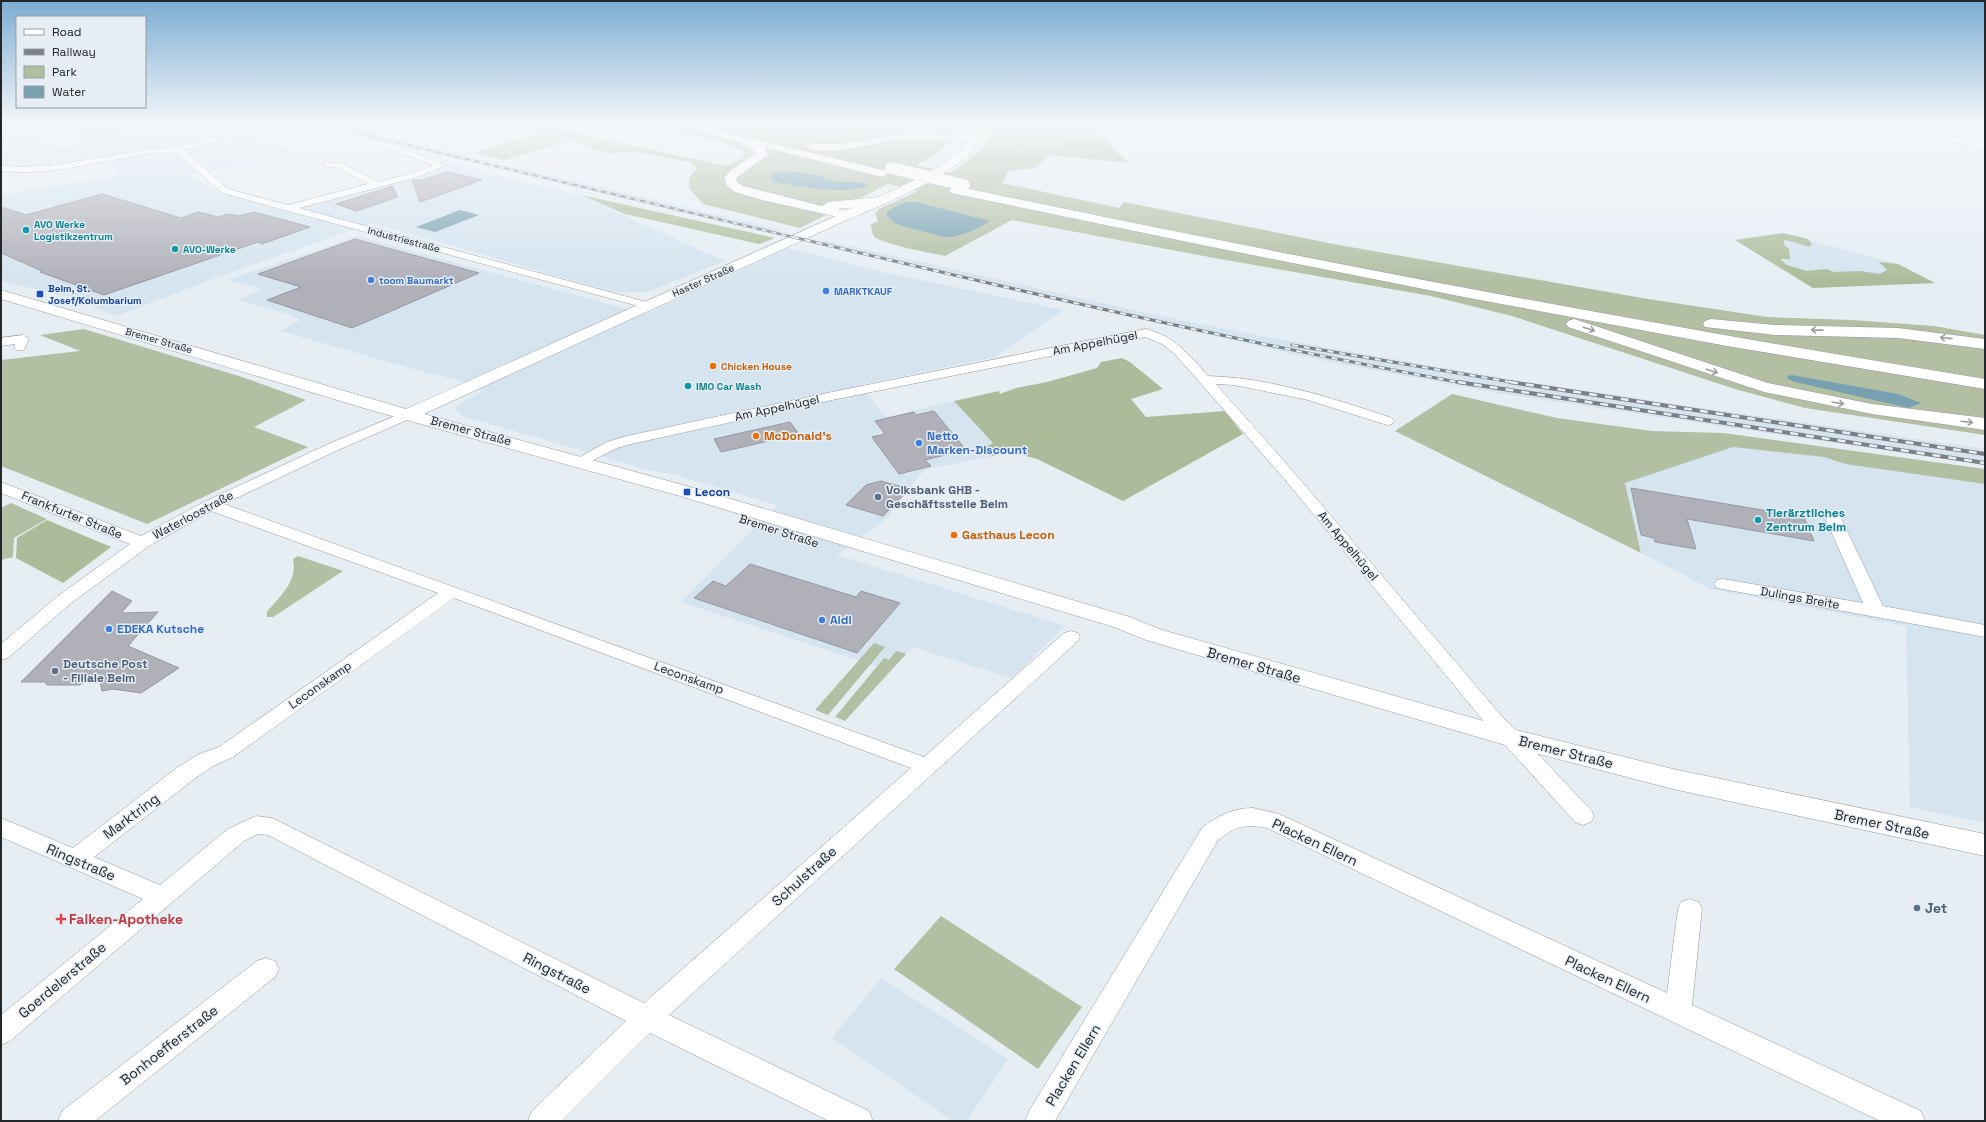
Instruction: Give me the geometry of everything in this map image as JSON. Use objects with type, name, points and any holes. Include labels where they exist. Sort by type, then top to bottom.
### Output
[{"type":"main road","points":[[731,177],[731,183],[739,189],[847,215]]},
{"type":"main road","points":[[916,177],[1192,240],[1416,284],[1708,337],[1985,384]]},
{"type":"main road","name":"Haster Straße","points":[[847,215],[923,177]]},
{"type":"main road","points":[[960,187],[1305,255],[1650,318],[1985,374]]},
{"type":"main road","points":[[807,206],[845,205],[878,201]]},
{"type":"main road","points":[[1416,284],[1575,324],[1764,387],[1872,409],[1985,424]]},
{"type":"main road","points":[[1650,318],[1775,330],[1898,334],[1985,344]]},
{"type":"street","name":"Industriestraße","points":[[209,177],[226,191],[291,207],[646,306]]},
{"type":"street","points":[[363,177],[377,185]]},
{"type":"street","points":[[291,207],[406,177]]},
{"type":"street","name":"Haster Straße","points":[[409,414],[847,215]]},
{"type":"street","name":"Bremer Straße","points":[[1,294],[409,414],[542,450],[665,486],[1122,622],[1154,635],[1512,738],[1673,779],[1985,845]]},
{"type":"street","name":"Am Appelhügel","points":[[581,462],[627,440],[832,396],[1146,333],[1166,341],[1179,351],[1292,479],[1493,719],[1512,738]]},
{"type":"street","points":[[1,342],[23,339],[20,347]]},
{"type":"street","points":[[1205,380],[1234,381],[1310,396],[1387,421]]},
{"type":"street","name":"Bremer Straße","points":[[409,414],[440,431],[735,516],[847,552],[1117,631],[1154,635]]},
{"type":"street","name":"Waterloostraße","points":[[1,654],[64,600],[143,542],[210,505],[330,448],[409,414]]},
{"type":"street","name":"Frankfurter Straße","points":[[1,487],[130,539],[143,542]]},
{"type":"street","name":"Leconskamp","points":[[210,505],[366,560],[927,766]]},
{"type":"street","points":[[1834,520],[1876,611]]},
{"type":"street","name":"Dulings Breite","points":[[1723,584],[1985,630]]},
{"type":"street","name":"Leconskamp","points":[[186,773],[206,760],[226,752],[451,592]]},
{"type":"street","name":"Schulstraße","points":[[542,1121],[647,1018],[1071,637]]},
{"type":"street","points":[[1512,738],[1583,816]]},
{"type":"street","name":"Marktring","points":[[75,859],[186,773]]},
{"type":"street","name":"Placken Ellern","points":[[1039,1121],[1210,834],[1227,820],[1248,816],[1271,820],[1911,1121]]},
{"type":"street","name":"Ringstraße","points":[[256,825],[272,827],[647,1018],[859,1121]]},
{"type":"street","name":"Goerdelerstraße","points":[[1,1032],[236,834],[256,825]]},
{"type":"street","name":"Ringstraße","points":[[1,827],[161,896]]},
{"type":"street","points":[[1678,1011],[1690,909]]},
{"type":"street","name":"Bonhoefferstraße","points":[[72,1121],[266,969]]},
{"type":"shaded area","points":[[109,177],[194,177],[214,191],[287,211],[413,177],[506,177],[579,195],[725,261],[647,292],[610,291],[372,223],[218,277],[116,316],[73,298],[1,281],[1,195]]},
{"type":"shaded area","points":[[535,177],[561,177],[782,230],[773,234]]},
{"type":"shaded area","points":[[1783,233],[1898,264],[1935,283],[1813,288],[1735,240]]},
{"type":"shaded area","points":[[358,236],[646,314],[788,248],[877,271],[1063,310],[995,357],[860,385],[886,417],[954,401],[993,443],[983,448],[993,456],[924,470],[887,518],[837,555],[1065,626],[1012,678],[912,647],[891,671],[680,602],[777,505],[676,475],[648,470],[462,416],[456,410],[457,405],[484,391],[454,379],[280,331],[301,320],[285,313],[237,300],[262,289],[227,280]]},
{"type":"shaded area","points":[[824,240],[1146,313],[1261,336],[1532,383],[1985,449],[1985,465],[1491,392],[1315,359],[815,244]]},
{"type":"shaded area","points":[[1733,447],[1824,457],[1845,464],[1985,484],[1985,823],[1910,807],[1906,626],[1711,589],[1641,553],[1625,483]]},
{"type":"shaded area","points":[[881,978],[1008,1059],[967,1121],[953,1121],[832,1038]]},
{"type":"green space","points":[[1005,177],[1002,183],[1119,208],[1124,202],[1339,245],[1648,299],[1767,317],[1852,320],[1934,326],[1985,335],[1985,435],[1805,408],[1735,389],[1512,316],[1431,296],[1220,259],[1012,220],[945,256],[907,248],[878,239],[872,232],[871,224],[878,221],[875,214],[879,209],[918,191],[888,184],[800,228],[703,204],[689,188],[689,178]]},
{"type":"green space","points":[[581,195],[775,238],[759,244],[625,214]]},
{"type":"green space","points":[[1783,233],[1808,239],[1812,244],[1810,247],[1784,240],[1784,245],[1789,249],[1790,259],[1780,259],[1787,265],[1807,271],[1827,269],[1834,272],[1860,271],[1880,274],[1887,270],[1879,262],[1898,264],[1935,283],[1813,288],[1735,240]]},
{"type":"green space","points":[[84,329],[242,377],[306,400],[254,427],[308,447],[147,524],[1,466],[1,360],[80,351],[40,335]]},
{"type":"green space","points":[[1122,358],[1130,362],[1163,389],[1131,399],[1146,417],[1225,411],[1243,434],[1123,501],[1037,459],[1011,452],[993,456],[983,448],[993,443],[954,401],[999,391],[1000,394],[1016,388],[1047,382],[1097,368],[1101,362]]},
{"type":"green space","points":[[1452,394],[1557,418],[1652,431],[1723,433],[1985,469],[1985,484],[1845,464],[1824,457],[1733,447],[1625,483],[1641,553],[1395,431]]},
{"type":"green space","points":[[11,503],[47,519],[14,538],[13,557],[1,560],[1,508]]},
{"type":"green space","points":[[47,520],[111,547],[63,583],[16,558],[17,538]]},
{"type":"green space","points":[[298,556],[343,571],[273,617],[267,617],[267,612],[287,588],[293,574],[293,559]]},
{"type":"green space","points":[[874,643],[885,647],[828,715],[815,710]]},
{"type":"green space","points":[[896,651],[906,654],[845,721],[835,717],[884,658],[889,660]]},
{"type":"green space","points":[[941,916],[1082,1007],[1038,1069],[894,969]]},
{"type":"water","points":[[770,177],[823,177],[836,182],[861,182],[868,185],[850,190],[837,190],[806,187],[772,181]]},
{"type":"water","points":[[906,202],[916,202],[990,221],[972,231],[954,237],[944,237],[894,223],[886,214],[889,210]]},
{"type":"water","points":[[460,210],[479,215],[435,232],[416,227]]},
{"type":"water","points":[[1792,375],[1898,394],[1921,403],[1909,408],[1795,382],[1788,379],[1787,376]]},
{"type":"building","points":[[431,177],[471,177],[482,180],[420,202],[412,180],[422,180]]},
{"type":"building","points":[[393,186],[397,197],[357,211],[336,204]]},
{"type":"building","name":"AVO-Werke","points":[[102,194],[181,218],[199,212],[218,217],[229,214],[238,216],[254,212],[310,227],[262,244],[258,242],[104,295],[40,272],[42,271],[1,253],[1,207],[26,215]]},
{"type":"building","name":"toom Baumarkt","points":[[355,239],[479,273],[352,328],[267,300],[301,287],[258,274]]},
{"type":"building","name":"Netto Marken-Discount","points":[[934,411],[966,450],[925,460],[931,466],[899,474],[872,437],[885,434],[875,421],[914,412],[916,415]]},
{"type":"building","name":"McDonald's","points":[[790,422],[799,434],[721,452],[714,439]]},
{"type":"building","name":"Volksbank GHB - Geschäftsstelle Belm","points":[[881,481],[909,489],[883,516],[846,505],[866,485]]},
{"type":"building","name":"Tierärztliches Zentrum Belm","points":[[1631,488],[1804,517],[1814,541],[1687,519],[1696,549],[1655,542],[1654,538],[1641,535]]},
{"type":"building","name":"Aldi","points":[[750,564],[856,597],[861,591],[900,603],[857,653],[694,598],[713,581],[726,586]]},
{"type":"building","name":"EDEKA Kutsche","points":[[112,591],[132,601],[121,613],[158,612],[128,646],[179,668],[141,693],[113,689],[102,691],[100,682],[85,682],[79,685],[47,685],[45,682],[21,682]]},
{"type":"railway","points":[[543,177],[797,238]]},
{"type":"railway","points":[[793,237],[1043,296],[1211,333],[1463,383]]},
{"type":"railway","points":[[1292,345],[1517,383]]},
{"type":"railway","points":[[1458,382],[1985,463]]},
{"type":"railway","points":[[1510,382],[1985,454]]},
{"type":"place","name":"AVO Werke Logistikzentrum","points":[[26,230]]},
{"type":"place","name":"AVO-Werke","points":[[175,249]]},
{"type":"place","name":"toom Baumarkt","points":[[371,280]]},
{"type":"place","name":"MARKTKAUF","points":[[826,291]]},
{"type":"place","name":"Belm, St. Josef/Kolumbarium","points":[[40,294]]},
{"type":"place","name":"Chicken House","points":[[713,366]]},
{"type":"place","name":"IMO Car Wash","points":[[688,386]]},
{"type":"place","name":"McDonald's","points":[[756,436]]},
{"type":"place","name":"Netto Marken-Discount","points":[[919,443]]},
{"type":"place","name":"Lecon","points":[[687,492]]},
{"type":"place","name":"Volksbank GHB - Geschäftsstelle Belm","points":[[878,497]]},
{"type":"place","name":"Tierärztliches Zentrum Belm","points":[[1758,520]]},
{"type":"place","name":"Gasthaus Lecon","points":[[954,535]]},
{"type":"place","name":"Aldi","points":[[822,620]]},
{"type":"place","name":"EDEKA Kutsche","points":[[109,629]]},
{"type":"place","name":"Deutsche Post - Filiale Belm","points":[[55,671]]},
{"type":"place","name":"Jet","points":[[1917,908]]},
{"type":"place","name":"Falken-Apotheke","points":[[61,919]]}]
